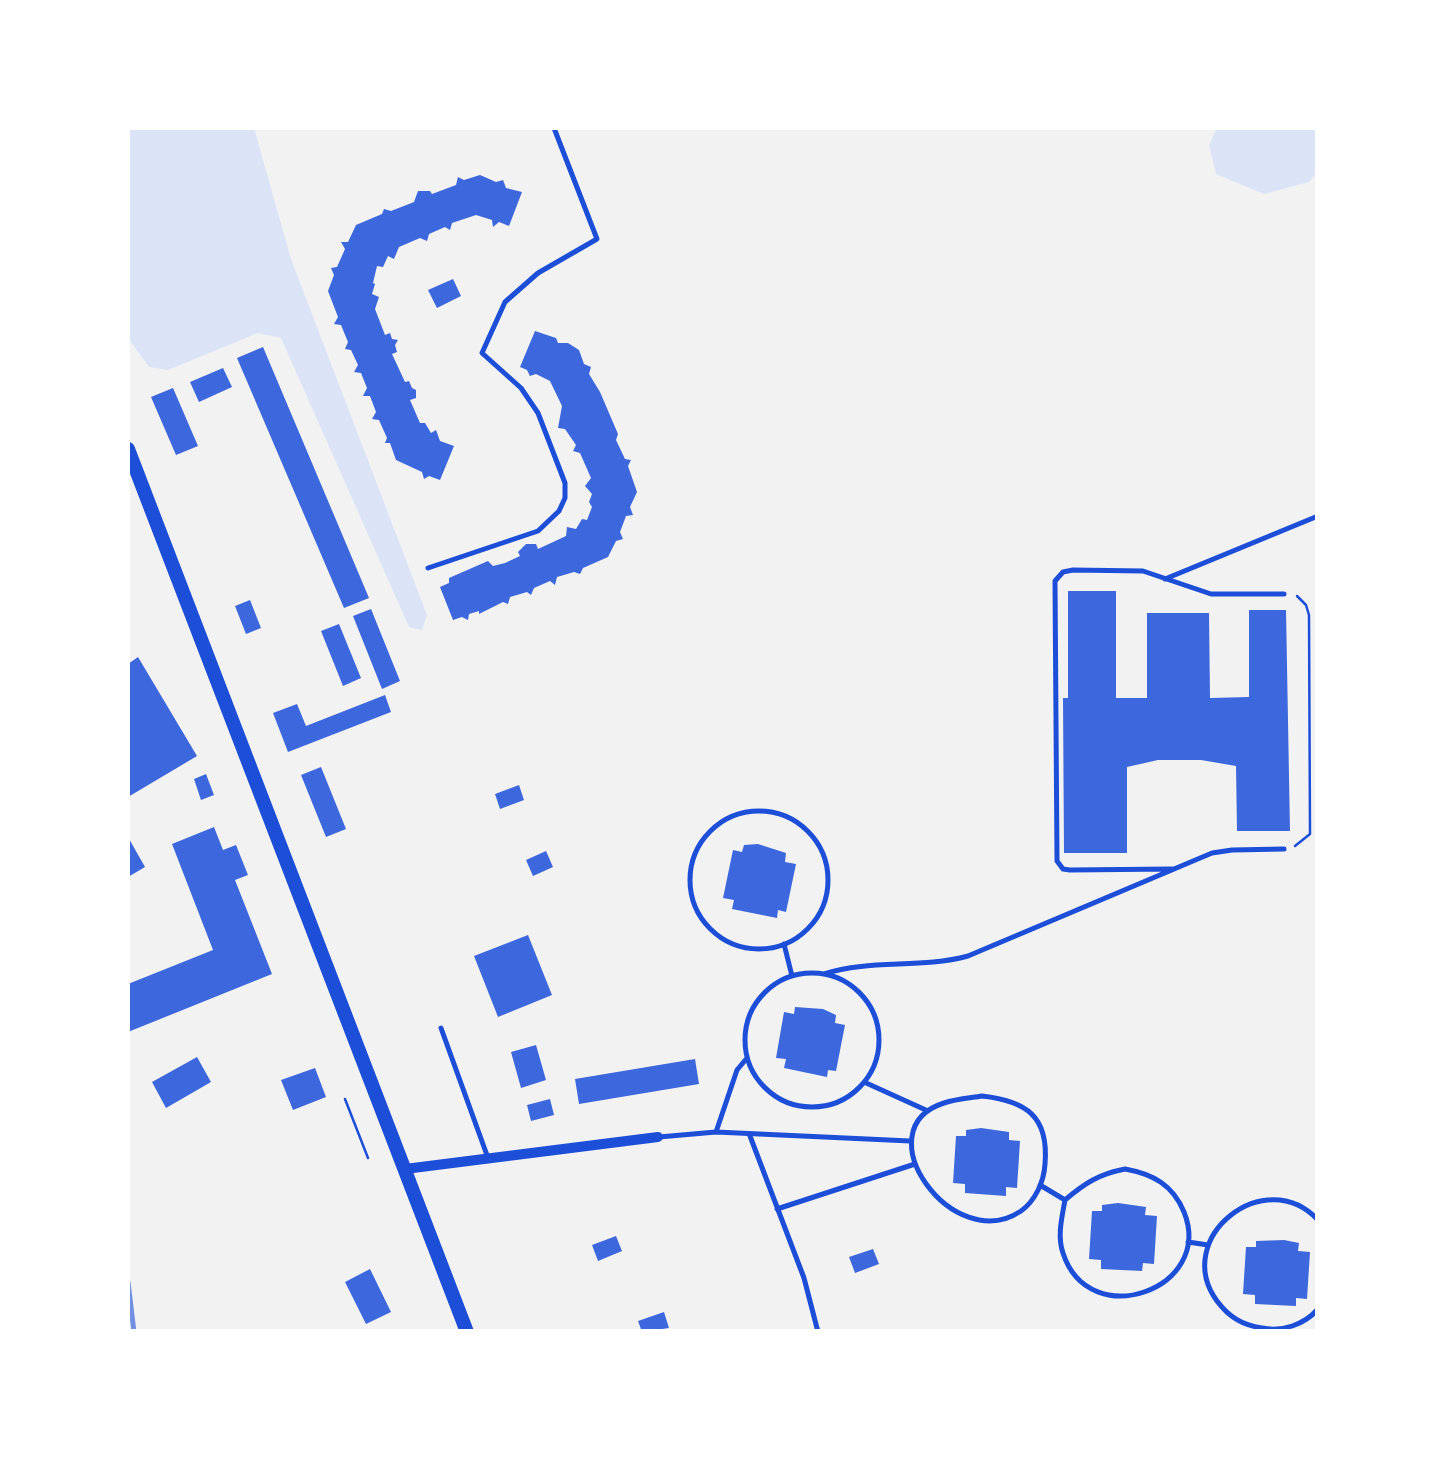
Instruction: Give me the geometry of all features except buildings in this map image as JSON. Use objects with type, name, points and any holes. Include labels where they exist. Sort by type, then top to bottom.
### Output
[{"type":"main road","points":[[128,449],[467,1332]]},
{"type":"street","points":[[404,1169],[658,1137]]},
{"type":"lane","points":[[428,568],[538,530],[559,511],[565,498],[565,483],[538,413],[521,388],[482,353],[505,302],[538,273],[596,239],[554,128]]},
{"type":"lane","points":[[1165,579],[1318,516]]},
{"type":"lane","points":[[1172,870],[1070,870],[1060,865],[1056,857],[1056,582],[1063,572],[1073,570],[1138,570],[1203,593],[1284,594]]},
{"type":"lane","points":[[761,811],[785,816],[804,828],[820,848],[828,884],[818,916],[798,938],[784,944],[758,950],[734,946],[710,930],[692,902],[689,875],[699,844],[723,820],[761,811]]},
{"type":"lane","points":[[824,974],[849,984],[866,999],[877,1020],[880,1048],[872,1071],[858,1090],[838,1103],[808,1108],[778,1099],[758,1081],[746,1058],[744,1035],[755,1004],[769,988],[792,976],[824,974],[846,967],[936,962],[968,956],[1222,851],[1284,849]]},
{"type":"lane","points":[[784,944],[792,976]]},
{"type":"lane","points":[[442,1028],[488,1158]]},
{"type":"lane","points":[[716,1132],[737,1070],[746,1058]]},
{"type":"lane","points":[[864,1082],[928,1111]]},
{"type":"lane","points":[[982,1096],[1007,1099],[1023,1105],[1036,1117],[1046,1152],[1040,1185],[1024,1209],[1006,1219],[984,1221],[956,1212],[936,1198],[915,1164],[910,1140],[928,1111],[942,1103],[982,1096]]},
{"type":"lane","points":[[658,1137],[716,1132],[910,1140]]},
{"type":"lane","points":[[750,1136],[804,1278],[818,1332]]},
{"type":"lane","points":[[777,1209],[915,1164]]},
{"type":"lane","points":[[1125,1169],[1146,1172],[1179,1199],[1187,1220],[1188,1242],[1179,1266],[1168,1280],[1149,1292],[1130,1297],[1110,1296],[1088,1286],[1073,1272],[1063,1254],[1060,1233],[1064,1200],[1101,1173],[1125,1169]]},
{"type":"lane","points":[[1040,1185],[1064,1200]]},
{"type":"lane","points":[[1318,1220],[1294,1204],[1274,1199],[1248,1203],[1222,1220],[1208,1245],[1205,1266],[1211,1292],[1227,1314],[1247,1326],[1272,1330],[1292,1326],[1318,1309]]},
{"type":"lane","points":[[1188,1242],[1208,1245]]},
{"type":"path","points":[[1284,594],[1300,598],[1308,615],[1310,834],[1299,844],[1284,849]]},
{"type":"path","points":[[345,1098],[368,1158]]},
{"type":"shaded area","points":[[128,128],[254,128],[291,259],[427,615],[422,630],[409,627],[281,338],[258,333],[168,370],[149,367],[128,338]]},
{"type":"shaded area","points":[[1217,128],[1317,128],[1317,172],[1309,182],[1264,194],[1216,174],[1209,145]]},
{"type":"railway","points":[[128,1282],[134,1332]]}]
